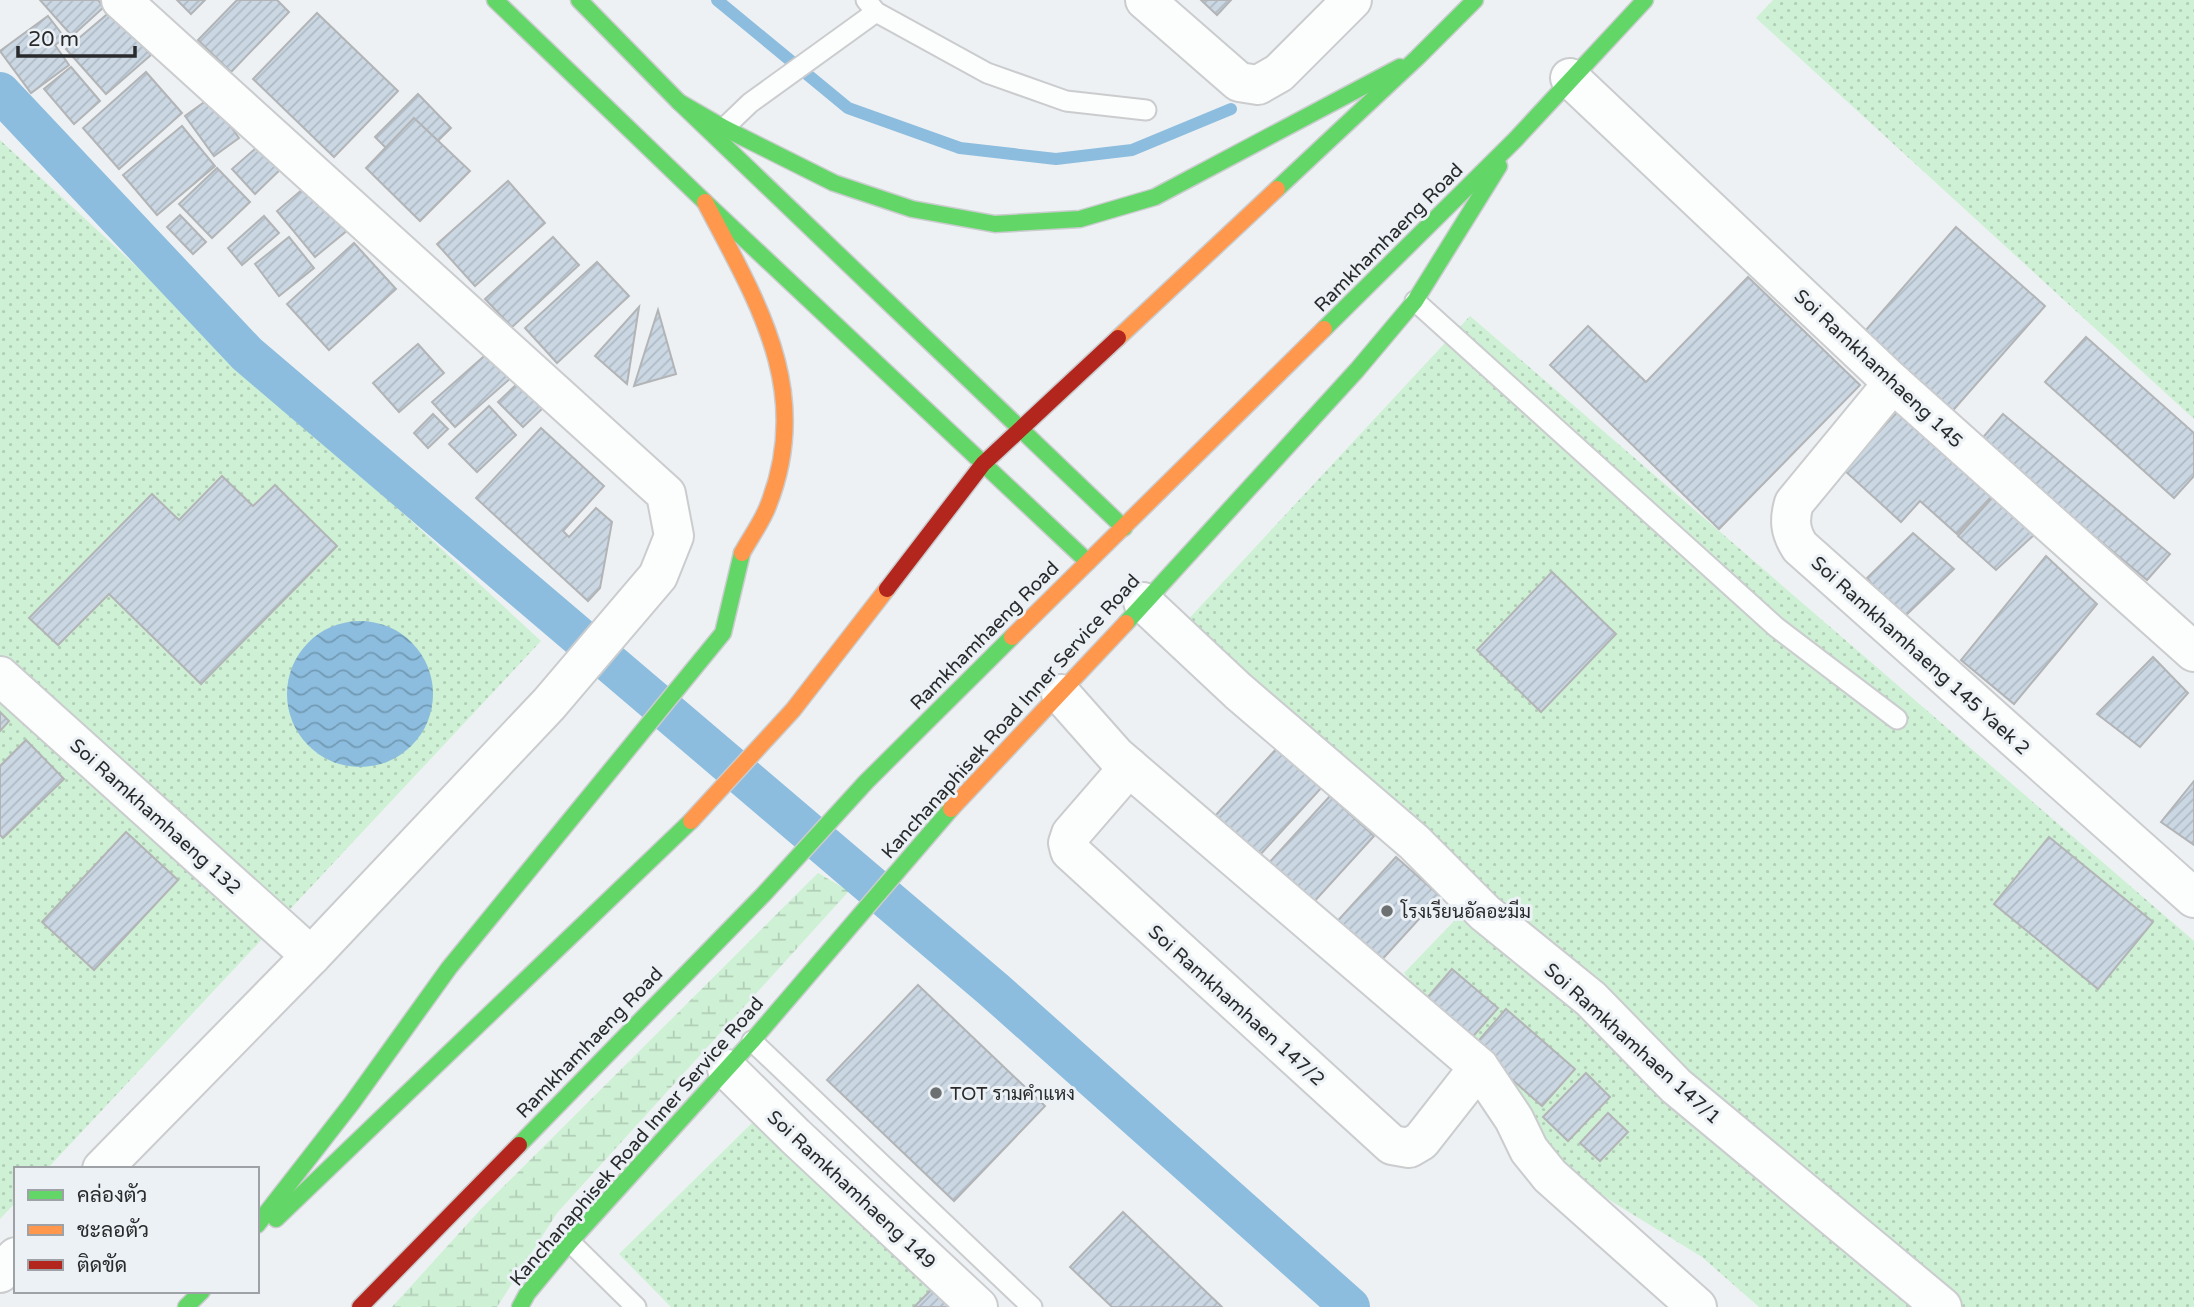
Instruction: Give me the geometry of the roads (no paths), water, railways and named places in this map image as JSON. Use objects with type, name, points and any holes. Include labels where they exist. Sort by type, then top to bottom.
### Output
[{"type":"main road","points":[[495,0],[705,202],[1088,562]]},
{"type":"main road","points":[[579,0],[679,102],[1124,528]]},
{"type":"main road","points":[[259,1235],[687,826],[793,710],[983,464],[1020,426],[1417,58],[1475,0]]},
{"type":"main road","name":"Ramkhamhaeng Road","points":[[360,1307],[763,895],[866,782],[1515,140],[1645,0]]},
{"type":"main road","points":[[679,102],[724,128],[834,183],[912,209],[995,224],[1080,219],[1155,197],[1417,58]]},
{"type":"main road","name":"Kanchanaphisek Road Inner Service Road","points":[[520,1307],[527,1294],[570,1242],[752,1041],[935,826],[1061,694],[1357,370],[1415,301],[1515,140]]},
{"type":"main road","points":[[259,1221],[352,1103],[449,968],[723,633],[740,556],[768,506],[783,455],[786,410],[777,355],[754,296],[705,202]]},
{"type":"main road","points":[[186,1307],[200,1293]]},
{"type":"street","points":[[104,1167],[311,956],[549,704],[658,576],[674,536],[666,494],[121,0]]},
{"type":"street","points":[[1145,0],[1239,82],[1258,85],[1279,73],[1352,0]]},
{"type":"street","name":"Soi Ramkhamhaeng 145","points":[[1570,78],[1893,383],[2194,652]]},
{"type":"street","name":"Soi Ramkhamhaeng 145 Yaek 2","points":[[1893,383],[1794,503],[1790,516],[1792,535],[1800,547],[2194,898]]},
{"type":"street","name":"Soi Ramkhamhaen 147/1","points":[[1143,602],[1238,691],[1414,842],[1485,913],[1591,999],[1676,1086],[1942,1307]]},
{"type":"street","name":"Soi Ramkhamhaeng 132","points":[[0,676],[311,956]]},
{"type":"street","points":[[1061,694],[1116,756],[1479,1067],[1514,1119],[1529,1150],[1550,1176],[1697,1307]]},
{"type":"street","name":"Soi Ramkhamhaen 147/2","points":[[1129,767],[1070,834],[1070,851],[1391,1145],[1409,1148],[1421,1141],[1479,1067]]},
{"type":"street","name":"Soi Ramkhamhaeng 149","points":[[727,1069],[794,1136],[978,1307]]},
{"type":"street","points":[[0,1273],[14,1259]]},
{"type":"lane","points":[[724,128],[750,103],[871,6],[987,73],[1066,101],[1146,110]]},
{"type":"lane","points":[[1415,301],[1776,627],[1897,719]]},
{"type":"lane","points":[[752,1041],[1032,1307]]},
{"type":"lane","points":[[570,1242],[636,1307]]},
{"type":"water","points":[[360,621],[388,627],[411,643],[427,666],[433,694],[427,722],[411,745],[388,761],[360,767],[332,761],[309,745],[293,722],[287,694],[293,666],[309,643],[332,627]]},
{"type":"waterway","points":[[717,0],[848,108],[960,148],[1056,159],[1132,150],[1231,109]]},
{"type":"waterway","points":[[0,92],[247,354],[994,990],[1350,1307]]},
{"type":"place","name":"โรงเรียนอัลอะมีม","points":[[1387,911]]},
{"type":"place","name":"TOT รามคำแหง","points":[[936,1093]]}]
